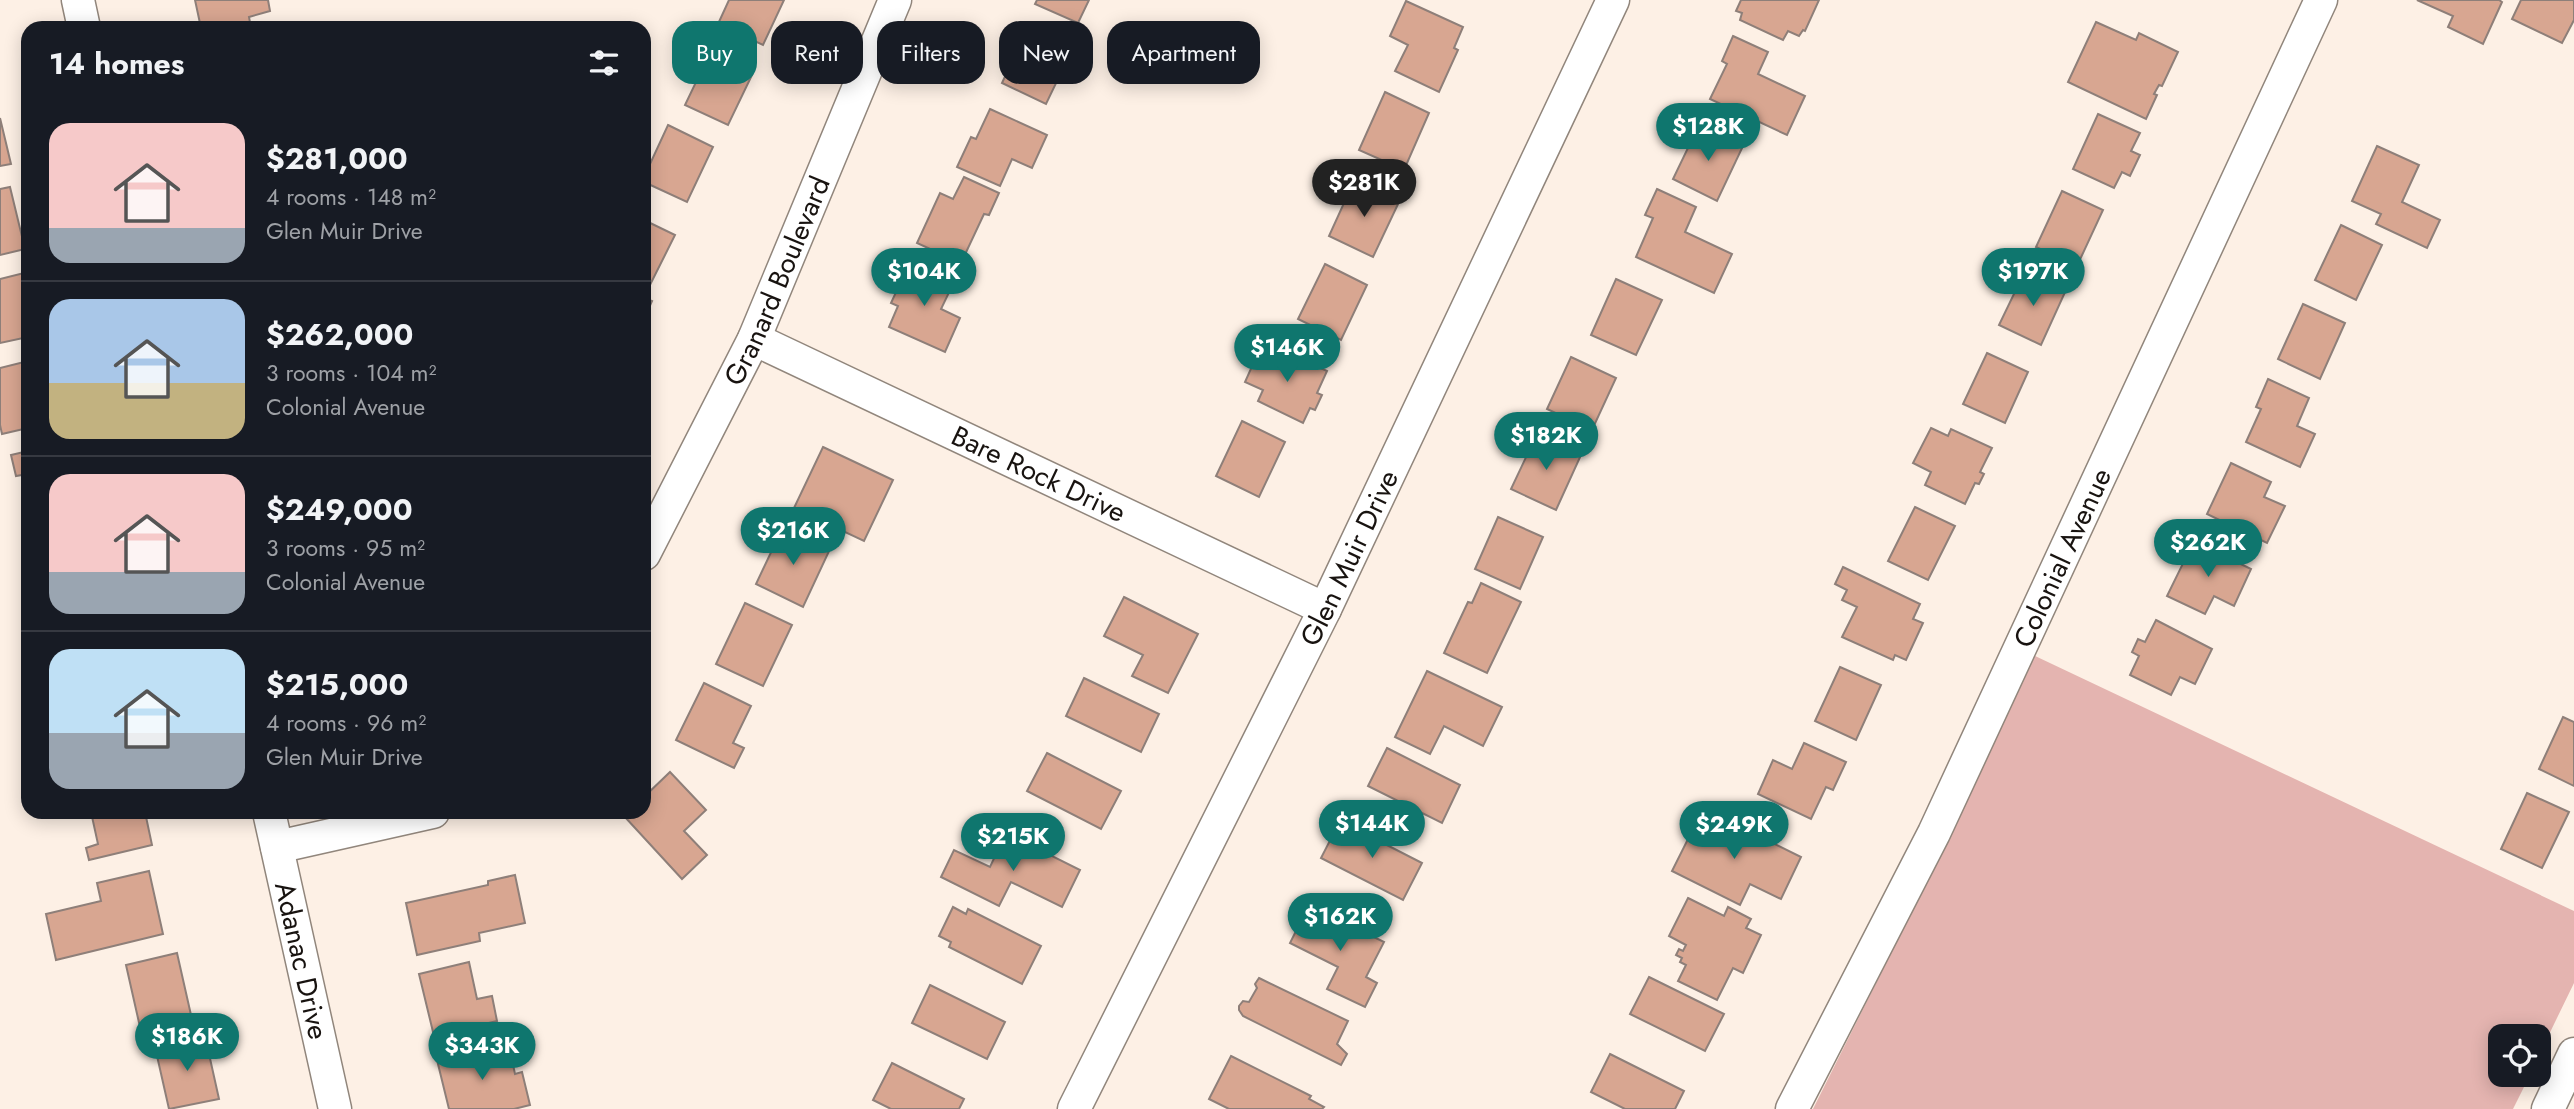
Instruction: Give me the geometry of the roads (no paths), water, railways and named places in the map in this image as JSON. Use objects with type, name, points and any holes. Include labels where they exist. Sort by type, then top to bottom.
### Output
[{"type":"street","points":[[78,0],[82,21]]},
{"type":"street","name":"Granard Boulevard","points":[[651,540],[754,339],[895,0]]},
{"type":"street","name":"Glen Muir Drive","points":[[1074,1109],[1325,609],[1613,0]]},
{"type":"street","name":"Colonial Avenue","points":[[1792,1109],[1934,833],[2321,0]]},
{"type":"street","name":"Bare Rock Drive","points":[[754,339],[1325,609]]},
{"type":"street","name":"Adanac Drive","points":[[270,819],[335,1109]]},
{"type":"street","points":[[277,847],[402,819]]},
{"type":"street","points":[[2548,1109],[2574,1054]]}]
